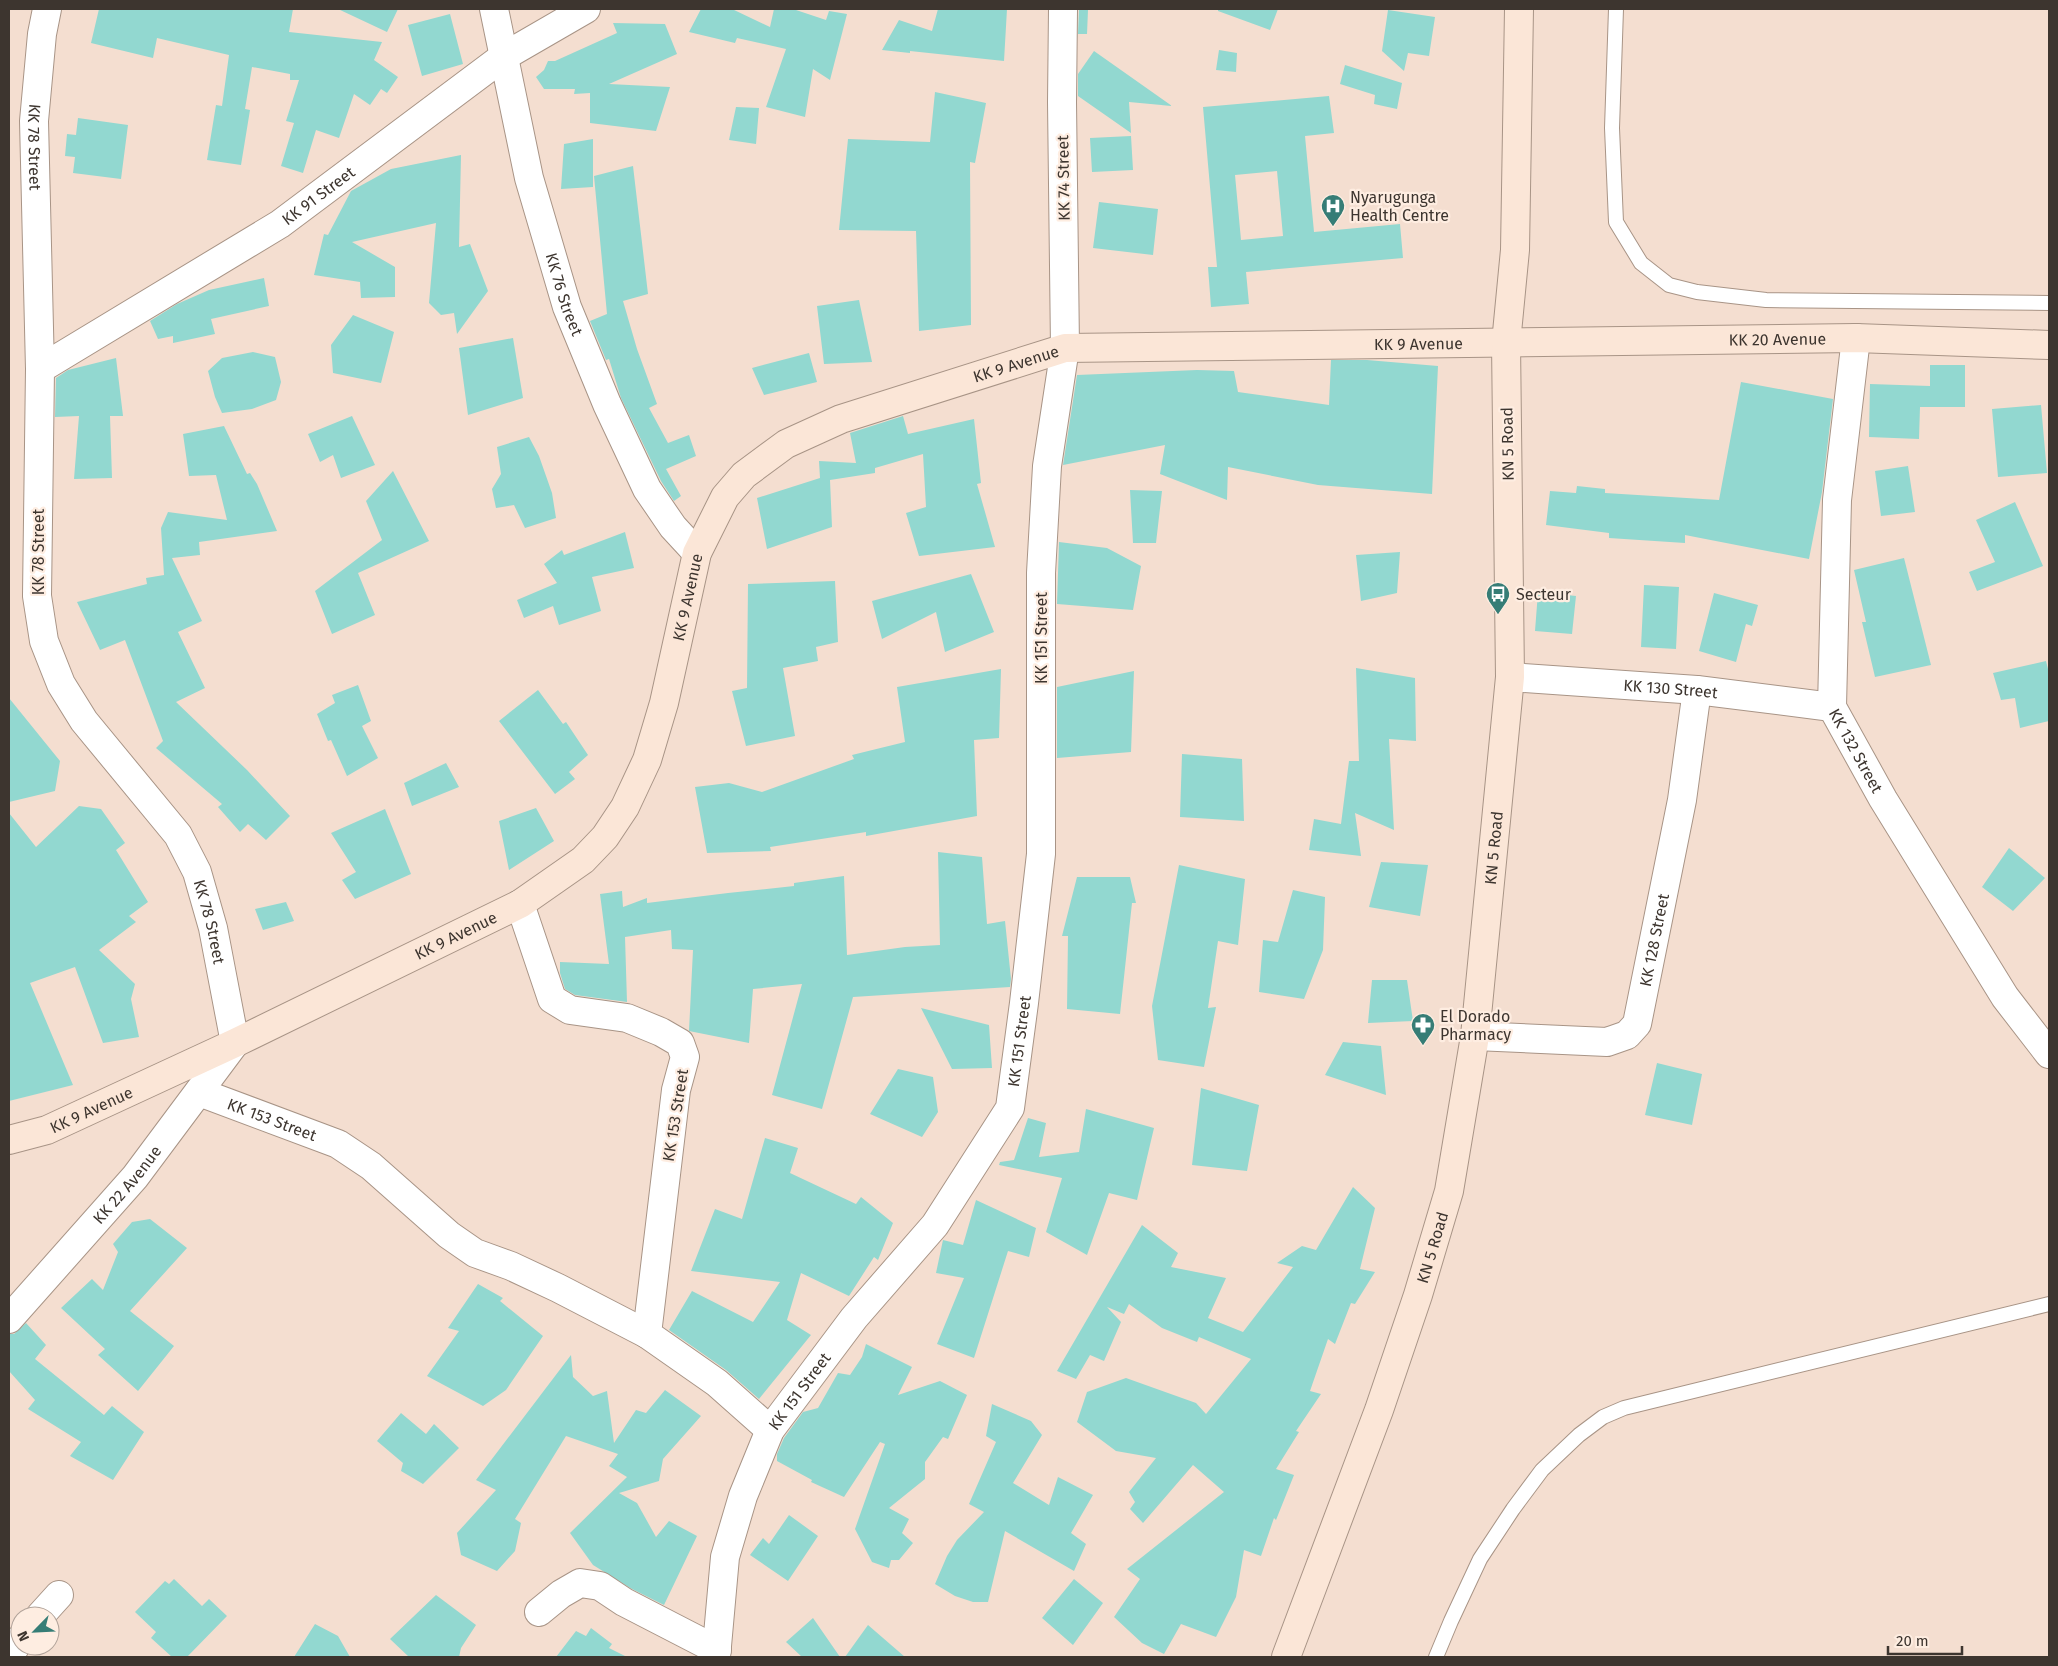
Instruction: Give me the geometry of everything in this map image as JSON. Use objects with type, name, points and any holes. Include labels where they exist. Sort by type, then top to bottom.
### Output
[{"type":"main road","name":"KN 5 Road","points":[[1286,1657],[1379,1410],[1418,1296],[1450,1191],[1476,1036],[1510,677],[1506,343],[1516,250],[1519,9]]},
{"type":"main road","name":"KK 20 Avenue","points":[[1506,343],[1856,338],[2049,345]]},
{"type":"main road","name":"KK 9 Avenue","points":[[9,1140],[47,1130],[235,1043],[520,904],[583,860],[605,838],[625,807],[647,760],[664,703],[697,553],[725,497],[744,475],[786,444],[841,418],[1065,348],[1506,343]]},
{"type":"street","name":"KK 78 Street","points":[[48,9],[42,34],[34,121],[40,369],[37,596],[44,641],[60,684],[84,720],[178,835],[197,872],[213,928],[235,1043]]},
{"type":"street","name":"KK 76 Street","points":[[494,9],[529,178],[567,307],[607,404],[647,489],[673,527],[697,553]]},
{"type":"street","name":"KK 91 Street","points":[[40,369],[280,224],[503,58],[586,9]]},
{"type":"street","name":"KK 74 Street","points":[[1063,9],[1062,102],[1065,348]]},
{"type":"street","name":"KK 132 Street","points":[[1856,338],[1837,500],[1832,707],[1883,799],[2005,997],[2049,1054]]},
{"type":"street","name":"KK 151 Street","points":[[538,1612],[560,1594],[580,1583],[600,1586],[624,1602],[717,1653],[725,1557],[743,1496],[770,1430],[854,1318],[935,1225],[1010,1108],[1041,854],[1041,573],[1047,466],[1065,348]]},
{"type":"street","name":"KK 130 Street","points":[[1510,677],[1697,690],[1832,707]]},
{"type":"street","name":"KK 128 Street","points":[[1476,1036],[1607,1042],[1627,1035],[1637,1024],[1682,800],[1697,690]]},
{"type":"street","name":"KK 153 Street","points":[[520,904],[552,999],[570,1010],[627,1018],[661,1032],[680,1043],[685,1057],[676,1090],[647,1334]]},
{"type":"street","name":"KK 22 Avenue","points":[[9,1319],[135,1176],[235,1043]]},
{"type":"street","name":"KK 153 Street","points":[[199,1092],[338,1144],[371,1166],[449,1236],[475,1253],[511,1266],[558,1288],[647,1334],[717,1383],[770,1430]]},
{"type":"street","points":[[49,1606],[59,1595]]},
{"type":"lane","points":[[1616,9],[1612,128],[1616,222],[1641,263],[1669,285],[1697,292],[1766,300],[2049,303]]},
{"type":"lane","points":[[1436,1657],[1450,1621],[1480,1559],[1513,1509],[1542,1470],[1603,1417],[1624,1408],[2049,1304]]},
{"type":"building","points":[[99,9],[293,9],[289,32],[382,42],[374,60],[398,77],[387,93],[381,89],[370,105],[354,94],[339,138],[316,130],[303,173],[281,166],[294,123],[286,121],[299,80],[290,80],[290,74],[252,67],[245,109],[250,110],[241,165],[207,160],[216,105],[222,106],[229,55],[157,38],[153,58],[91,43]]},
{"type":"building","points":[[338,9],[398,9],[387,32]]},
{"type":"building","points":[[701,9],[732,9],[770,27],[774,9],[793,9],[826,20],[829,11],[847,14],[830,80],[813,69],[805,117],[766,107],[786,49],[737,38],[735,43],[689,32]]},
{"type":"building","points":[[938,9],[1007,9],[1004,61],[910,51],[910,53],[882,50],[899,20],[932,31]]},
{"type":"building","points":[[1218,9],[1278,9],[1270,30],[1218,11]]},
{"type":"building","points":[[1079,10],[1088,10],[1087,34],[1078,34]]},
{"type":"building","points":[[1388,10],[1435,17],[1429,56],[1408,53],[1404,71],[1382,51]]},
{"type":"building","points":[[450,14],[463,64],[422,76],[408,25]]},
{"type":"building","points":[[613,23],[665,24],[677,54],[609,84],[670,87],[656,131],[590,123],[590,93],[574,94],[575,89],[544,89],[536,77],[544,70],[548,61],[555,61],[617,33]]},
{"type":"building","points":[[1219,50],[1237,53],[1236,72],[1216,70]]},
{"type":"building","points":[[1094,51],[1172,106],[1129,102],[1131,133],[1078,96],[1078,74]]},
{"type":"building","points":[[1345,65],[1402,83],[1397,109],[1374,104],[1375,95],[1340,84]]},
{"type":"building","points":[[935,92],[986,103],[975,163],[970,162],[971,325],[919,331],[916,231],[839,230],[848,139],[930,142]]},
{"type":"building","points":[[1329,96],[1334,133],[1305,136],[1314,232],[1400,224],[1403,258],[1246,272],[1249,304],[1211,307],[1208,267],[1217,267],[1203,107]],"holes":[[[1277,171],[1283,236],[1241,240],[1235,175]]]},
{"type":"building","points":[[736,107],[759,108],[756,144],[729,140]]},
{"type":"building","points":[[78,118],[128,125],[121,179],[73,173],[75,157],[65,156],[67,134],[76,135]]},
{"type":"building","points":[[1131,136],[1133,170],[1092,172],[1090,138]]},
{"type":"building","points":[[593,139],[593,187],[561,189],[564,144]]},
{"type":"building","points":[[461,155],[459,247],[470,244],[488,291],[457,334],[454,313],[441,315],[429,303],[436,223],[352,242],[395,267],[395,297],[361,298],[360,282],[314,275],[324,234],[328,235],[351,191],[391,169]]},
{"type":"building","points":[[633,166],[648,294],[623,301],[637,349],[657,404],[649,408],[668,443],[689,435],[696,456],[666,469],[681,496],[674,501],[661,481],[621,398],[609,359],[606,360],[590,321],[607,314],[594,176]]},
{"type":"building","points":[[1099,202],[1158,209],[1153,255],[1093,248]]},
{"type":"building","points":[[264,278],[269,306],[211,319],[215,334],[173,343],[173,336],[158,339],[150,321],[177,304],[209,290]]},
{"type":"building","points":[[859,300],[872,362],[824,364],[817,306]]},
{"type":"building","points":[[353,315],[394,332],[381,383],[333,373],[331,345]]},
{"type":"building","points":[[513,338],[523,398],[468,415],[459,348]]},
{"type":"building","points":[[253,352],[275,357],[281,382],[276,400],[252,409],[222,413],[215,397],[208,371],[222,358]]},
{"type":"building","points":[[809,353],[817,382],[764,395],[752,368]]},
{"type":"building","points":[[116,358],[123,416],[110,416],[112,478],[74,479],[79,416],[55,417],[56,378],[68,370]]},
{"type":"building","points":[[1331,360],[1367,360],[1438,366],[1432,494],[1318,485],[1228,467],[1227,500],[1160,474],[1165,445],[1063,465],[1077,375],[1197,370],[1234,371],[1238,392],[1329,405]]},
{"type":"building","points":[[1930,365],[1965,365],[1965,407],[1920,407],[1919,439],[1869,437],[1870,384],[1930,386]]},
{"type":"building","points":[[1741,382],[1833,399],[1822,492],[1809,559],[1685,535],[1685,543],[1609,538],[1609,533],[1546,525],[1550,491],[1576,493],[1577,486],[1605,489],[1605,493],[1719,500]]},
{"type":"building","points":[[2041,405],[2047,473],[1998,477],[1992,409]]},
{"type":"building","points":[[352,416],[375,465],[341,478],[333,455],[320,462],[308,434]]},
{"type":"building","points":[[903,416],[908,434],[974,419],[981,483],[977,484],[995,547],[919,556],[906,513],[926,507],[923,454],[875,468],[875,473],[830,480],[832,527],[767,549],[757,498],[820,478],[819,461],[856,463],[850,433]]},
{"type":"building","points":[[224,426],[247,474],[250,473],[257,484],[277,531],[199,542],[200,555],[172,558],[202,621],[178,632],[205,688],[176,702],[247,770],[290,816],[266,840],[248,824],[240,832],[218,807],[222,804],[156,748],[163,741],[125,640],[100,650],[77,602],[147,584],[146,578],[164,575],[161,528],[168,512],[227,520],[216,475],[189,476],[183,434]]},
{"type":"building","points":[[529,437],[539,456],[552,493],[556,518],[525,528],[514,505],[496,508],[492,489],[501,474],[497,447]]},
{"type":"building","points":[[1908,466],[1915,512],[1881,516],[1875,471]]},
{"type":"building","points":[[393,471],[429,541],[358,573],[375,615],[332,634],[315,591],[382,540],[366,501]]},
{"type":"building","points":[[1130,490],[1162,491],[1156,543],[1133,543]]},
{"type":"building","points":[[2015,502],[2043,566],[1977,591],[1969,572],[1995,562],[1976,520]]},
{"type":"building","points":[[625,532],[634,568],[592,577],[601,611],[559,625],[553,606],[524,618],[517,600],[557,583],[544,564],[562,550],[564,555]]},
{"type":"building","points":[[1059,542],[1107,548],[1141,566],[1133,610],[1057,604]]},
{"type":"building","points":[[1400,552],[1397,593],[1361,601],[1356,555]]},
{"type":"building","points":[[1904,558],[1931,665],[1875,677],[1862,622],[1866,622],[1854,570]]},
{"type":"building","points":[[971,574],[994,632],[945,652],[936,612],[882,639],[872,601]]},
{"type":"building","points":[[835,581],[838,642],[816,647],[818,661],[783,668],[795,736],[746,746],[732,691],[747,688],[748,584]]},
{"type":"building","points":[[1644,585],[1679,587],[1676,649],[1641,647]]},
{"type":"building","points":[[1538,592],[1576,596],[1572,634],[1535,631]]},
{"type":"building","points":[[1714,593],[1758,605],[1752,626],[1746,624],[1736,662],[1699,651]]},
{"type":"building","points":[[2046,661],[2049,673],[2049,721],[2020,728],[2015,698],[2001,700],[1993,673]]},
{"type":"building","points":[[1356,668],[1415,678],[1416,741],[1389,739],[1394,830],[1355,813],[1361,856],[1309,850],[1314,819],[1341,824],[1349,761],[1359,761]]},
{"type":"building","points":[[1001,669],[999,738],[974,740],[977,816],[866,836],[866,832],[770,847],[771,851],[707,853],[695,787],[729,783],[762,792],[854,759],[852,755],[905,742],[897,687]]},
{"type":"building","points":[[1134,671],[1131,752],[1057,758],[1057,687]]},
{"type":"building","points":[[358,685],[371,721],[362,726],[378,758],[347,776],[331,740],[328,741],[317,714],[335,703],[332,695]]},
{"type":"building","points":[[538,690],[563,724],[566,722],[588,755],[569,772],[575,779],[555,794],[499,721]]},
{"type":"building","points":[[9,698],[60,761],[55,791],[9,802]]},
{"type":"building","points":[[1182,754],[1242,759],[1244,821],[1180,817]]},
{"type":"building","points":[[446,763],[459,787],[412,806],[404,783]]},
{"type":"building","points":[[79,806],[101,809],[125,843],[116,850],[148,902],[129,916],[136,922],[99,950],[135,984],[131,999],[139,1037],[103,1043],[75,967],[30,983],[73,1085],[9,1101],[9,813],[36,847]]},
{"type":"building","points":[[536,808],[554,841],[509,870],[499,821]]},
{"type":"building","points":[[385,809],[411,874],[355,899],[342,880],[356,872],[331,833]]},
{"type":"building","points":[[2009,848],[2045,878],[2013,911],[1982,887]]},
{"type":"building","points":[[938,852],[982,857],[987,924],[1005,921],[1011,979],[1010,987],[853,997],[822,1109],[772,1095],[802,984],[753,989],[749,1043],[689,1031],[693,950],[672,949],[671,930],[625,937],[627,1002],[575,995],[565,989],[560,973],[560,962],[609,964],[600,894],[622,891],[623,907],[647,898],[647,903],[794,886],[794,883],[844,876],[847,955],[905,947],[940,945]]},
{"type":"building","points":[[1381,862],[1428,865],[1420,916],[1369,907]]},
{"type":"building","points":[[1179,865],[1245,879],[1238,945],[1218,941],[1208,1008],[1216,1007],[1204,1067],[1158,1060],[1152,1006]]},
{"type":"building","points":[[1077,877],[1130,877],[1136,903],[1132,903],[1120,1014],[1067,1009],[1068,936],[1062,936]]},
{"type":"building","points":[[1293,890],[1325,897],[1323,950],[1304,999],[1259,992],[1263,940],[1278,942]]},
{"type":"building","points":[[286,902],[294,921],[263,930],[255,909]]},
{"type":"building","points":[[1372,980],[1407,980],[1413,1021],[1368,1023]]},
{"type":"building","points":[[921,1008],[989,1025],[992,1068],[952,1069]]},
{"type":"building","points":[[1343,1042],[1381,1046],[1386,1095],[1325,1075]]},
{"type":"building","points":[[1657,1063],[1702,1074],[1692,1125],[1645,1115]]},
{"type":"building","points":[[898,1069],[933,1077],[938,1112],[922,1137],[870,1114]]},
{"type":"building","points":[[1201,1088],[1259,1105],[1247,1171],[1192,1165]]},
{"type":"building","points":[[1086,1109],[1154,1128],[1137,1200],[1109,1193],[1087,1255],[1046,1232],[1062,1178],[999,1165],[1000,1162],[1014,1160],[1028,1118],[1046,1123],[1039,1157],[1079,1152]]},
{"type":"building","points":[[765,1138],[798,1148],[790,1173],[856,1204],[861,1197],[893,1223],[878,1260],[874,1257],[849,1296],[801,1273],[787,1320],[811,1335],[759,1399],[726,1370],[669,1330],[692,1291],[753,1322],[780,1282],[691,1271],[715,1209],[742,1219]]},
{"type":"building","points":[[1353,1187],[1375,1208],[1360,1269],[1375,1272],[1355,1304],[1351,1303],[1335,1344],[1328,1339],[1310,1391],[1321,1394],[1296,1431],[1299,1432],[1276,1469],[1294,1475],[1276,1520],[1274,1518],[1261,1556],[1244,1550],[1236,1597],[1216,1637],[1181,1624],[1164,1654],[1142,1643],[1114,1617],[1140,1579],[1127,1569],[1224,1492],[1193,1465],[1143,1523],[1130,1509],[1135,1502],[1129,1492],[1156,1458],[1116,1451],[1077,1422],[1087,1392],[1126,1378],[1196,1403],[1206,1414],[1251,1359],[1199,1337],[1197,1342],[1162,1328],[1129,1304],[1124,1314],[1107,1307],[1121,1322],[1104,1361],[1090,1355],[1076,1379],[1057,1371],[1142,1225],[1178,1253],[1171,1267],[1226,1278],[1208,1318],[1243,1332],[1293,1267],[1277,1263],[1302,1246],[1316,1250]]},
{"type":"building","points":[[976,1200],[1036,1228],[1029,1257],[1008,1251],[974,1358],[937,1344],[964,1278],[936,1273],[943,1240],[963,1245]]},
{"type":"building","points":[[150,1219],[187,1248],[130,1311],[174,1346],[138,1391],[98,1355],[105,1349],[61,1308],[92,1279],[103,1290],[118,1252],[113,1244],[132,1222]]},
{"type":"building","points":[[478,1284],[503,1298],[500,1301],[543,1336],[506,1390],[483,1406],[427,1376],[459,1331],[448,1328]]},
{"type":"building","points":[[26,1323],[46,1345],[35,1359],[104,1415],[112,1406],[144,1432],[113,1480],[70,1456],[81,1442],[28,1409],[35,1400],[9,1371],[9,1334],[14,1334]]},
{"type":"building","points":[[866,1344],[912,1367],[898,1395],[940,1381],[967,1395],[948,1439],[943,1437],[925,1462],[925,1479],[889,1508],[909,1519],[902,1533],[913,1543],[899,1560],[891,1560],[889,1568],[872,1562],[855,1529],[885,1444],[880,1442],[844,1497],[811,1482],[812,1480],[777,1461],[777,1454],[784,1438],[803,1412],[818,1408],[838,1373],[850,1375],[862,1357]]},
{"type":"building","points":[[571,1355],[573,1377],[593,1396],[607,1391],[614,1443],[636,1410],[646,1413],[665,1390],[701,1416],[663,1459],[659,1481],[619,1493],[637,1503],[656,1537],[669,1521],[697,1536],[664,1605],[632,1589],[593,1565],[570,1533],[627,1477],[609,1466],[618,1454],[566,1436],[515,1519],[521,1523],[515,1551],[497,1571],[461,1555],[457,1533],[496,1490],[476,1480]]},
{"type":"building","points":[[992,1404],[1031,1421],[1042,1435],[1013,1483],[1049,1505],[1058,1477],[1093,1495],[1071,1533],[1086,1544],[1074,1571],[1005,1531],[988,1602],[973,1602],[955,1596],[935,1584],[947,1556],[957,1540],[984,1512],[969,1504],[996,1442],[986,1436]]},
{"type":"building","points":[[401,1413],[426,1434],[434,1424],[459,1448],[423,1484],[401,1471],[403,1463],[377,1441]]},
{"type":"building","points":[[789,1515],[818,1536],[788,1581],[750,1555],[763,1538],[769,1544]]},
{"type":"building","points":[[174,1579],[202,1606],[209,1599],[227,1616],[187,1657],[172,1657],[151,1638],[156,1632],[135,1612],[165,1581],[169,1584]]},
{"type":"building","points":[[1074,1579],[1103,1603],[1073,1645],[1042,1618]]},
{"type":"building","points":[[436,1595],[476,1625],[461,1648],[459,1657],[409,1657],[390,1639]]},
{"type":"building","points":[[813,1618],[840,1657],[802,1657],[786,1642]]},
{"type":"building","points":[[315,1624],[338,1636],[350,1657],[294,1657]]},
{"type":"building","points":[[868,1625],[905,1657],[845,1657]]},
{"type":"building","points":[[591,1628],[612,1644],[609,1648],[627,1657],[556,1657],[576,1631],[586,1636]]},
{"type":"place","name":"Nyarugunga Health Centre","points":[[1333,227]]},
{"type":"place","name":"Secteur","points":[[1498,615]]},
{"type":"place","name":"El Dorado Pharmacy","points":[[1423,1046]]}]
